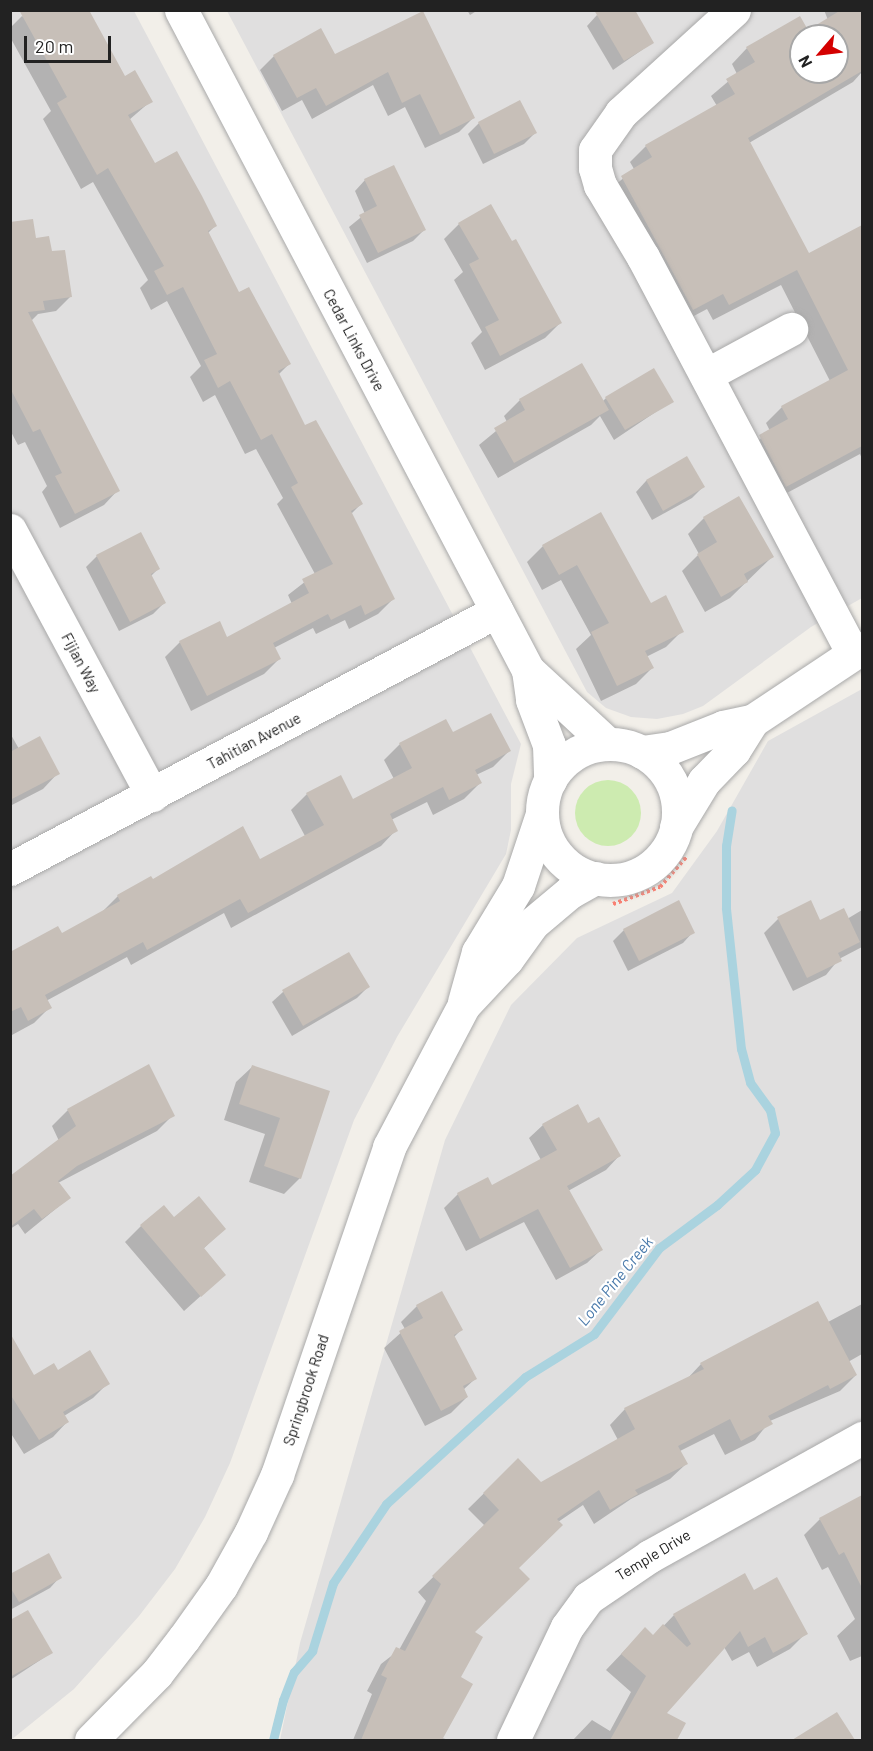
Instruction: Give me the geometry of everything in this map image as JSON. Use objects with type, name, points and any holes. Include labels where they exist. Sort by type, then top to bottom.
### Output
[{"type":"street","name":"Cedar Links Drive","points":[[181,10],[528,670],[608,744]]},
{"type":"street","points":[[734,10],[621,113],[595,150],[600,185],[858,651],[752,721],[723,727],[670,748],[642,752],[608,744],[574,754],[550,780],[542,814],[545,832],[564,862],[599,892],[646,869],[684,836],[705,781],[734,750],[752,721]]},
{"type":"street","points":[[706,375],[791,329]]},
{"type":"street","name":"Fijian Way","points":[[10,530],[152,795]]},
{"type":"street","name":"Tahitian Avenue","points":[[10,869],[497,611]]},
{"type":"street","name":"Cedar Links Drive","points":[[528,670],[532,700],[549,745],[550,780]]},
{"type":"street","points":[[642,752],[656,762],[675,792],[684,836]]},
{"type":"street","name":"Springbrook Road","points":[[91,1740],[136,1696],[184,1638],[221,1586],[251,1532],[278,1475],[389,1148],[464,1005],[478,952],[518,886],[542,814]]},
{"type":"street","name":"Springbrook Road","points":[[464,1005],[507,959],[539,917],[570,892],[599,892]]},
{"type":"street","name":"Temple Drive","points":[[513,1740],[567,1627],[588,1598],[650,1556],[862,1438]]},
{"type":"path","points":[[599,892],[644,896],[660,887],[676,871],[684,836]]},
{"type":"shaded area","points":[[11,11],[134,11],[521,744],[511,784],[511,830],[506,854],[397,1037],[354,1120],[230,1463],[205,1517],[175,1569],[139,1616],[74,1689],[11,1740]]},
{"type":"shaded area","points":[[227,11],[862,11],[862,598],[811,627],[703,706],[683,714],[657,719],[631,717],[606,708],[587,692]]},
{"type":"shaded area","points":[[862,689],[862,1740],[280,1740],[300,1643],[445,1140],[511,1005],[577,938],[672,893],[717,831],[768,741]]},
{"type":"green space","points":[[608,780],[621,783],[631,790],[638,800],[641,813],[638,826],[631,836],[621,843],[608,846],[595,843],[585,836],[578,826],[575,813],[578,800],[585,790],[595,783]]},
{"type":"building","points":[[19,10],[89,10],[125,76],[135,70],[153,102],[128,115],[155,163],[177,151],[202,196],[217,226],[208,231],[239,292],[249,287],[291,364],[278,371],[305,425],[316,420],[363,504],[351,511],[395,599],[365,615],[361,605],[331,620],[328,614],[273,643],[281,659],[207,696],[179,641],[220,621],[227,637],[309,593],[302,579],[333,564],[291,487],[298,483],[272,434],[261,440],[230,381],[218,388],[204,360],[217,354],[183,287],[167,295],[154,271],[164,266],[108,168],[97,175],[57,103],[67,97]]},
{"type":"building","points":[[594,10],[635,10],[654,43],[624,61]]},
{"type":"building","points":[[841,10],[862,10],[862,71],[849,79],[849,24],[818,24]]},
{"type":"building","points":[[423,11],[475,118],[440,135],[420,94],[402,103],[388,72],[326,106],[316,88],[297,98],[273,55],[321,28],[335,54]]},
{"type":"building","points":[[800,16],[805,24],[789,24],[789,84],[840,84],[748,138],[809,253],[862,225],[862,446],[786,487],[759,435],[788,419],[781,406],[848,370],[797,270],[729,305],[723,294],[693,310],[621,176],[652,157],[645,145],[735,94],[726,79],[755,62],[746,47]]},
{"type":"building","points":[[520,100],[537,133],[494,154],[478,122]]},
{"type":"building","points":[[394,165],[426,230],[378,253],[359,215],[377,206],[364,179]]},
{"type":"building","points":[[491,204],[512,241],[516,239],[562,323],[500,356],[485,327],[499,320],[469,264],[479,259],[458,223]]},
{"type":"building","points":[[33,219],[36,238],[49,236],[52,251],[65,250],[72,297],[43,301],[45,310],[28,312],[120,491],[75,514],[55,476],[62,473],[40,429],[33,432],[10,388],[10,222]]},
{"type":"building","points":[[582,363],[609,410],[514,463],[494,428],[525,410],[519,399]]},
{"type":"building","points":[[654,368],[674,402],[625,430],[605,397]]},
{"type":"building","points":[[687,456],[705,487],[663,511],[646,480]]},
{"type":"building","points":[[739,496],[774,557],[744,574],[748,582],[721,597],[697,554],[717,542],[703,517]]},
{"type":"building","points":[[601,512],[651,603],[666,595],[684,632],[645,651],[654,668],[617,686],[591,632],[609,623],[577,565],[559,575],[542,545]]},
{"type":"building","points":[[141,532],[160,569],[151,574],[166,603],[130,622],[96,555]]},
{"type":"building","points":[[491,713],[511,751],[475,770],[482,783],[449,800],[443,787],[390,814],[398,831],[248,913],[240,899],[147,950],[143,942],[45,995],[52,1008],[28,1021],[21,1007],[10,1012],[10,952],[58,926],[62,933],[120,901],[117,895],[151,876],[153,879],[243,826],[260,859],[324,825],[306,793],[341,775],[353,799],[412,768],[399,743],[446,719],[453,732]]},
{"type":"building","points":[[40,736],[60,774],[10,800],[10,752]]},
{"type":"building","points":[[679,900],[695,933],[639,961],[623,929]]},
{"type":"building","points":[[811,900],[820,920],[844,908],[860,942],[838,953],[842,961],[807,978],[777,917]]},
{"type":"building","points":[[349,952],[370,987],[303,1026],[282,990]]},
{"type":"building","points":[[149,1064],[175,1116],[77,1166],[58,1181],[71,1198],[42,1219],[34,1209],[10,1227],[10,1176],[76,1126],[67,1109]]},
{"type":"building","points":[[252,1065],[330,1091],[301,1179],[264,1166],[280,1118],[239,1104]]},
{"type":"building","points":[[578,1104],[588,1123],[599,1117],[621,1156],[567,1186],[603,1250],[570,1268],[538,1209],[480,1239],[457,1193],[488,1177],[492,1185],[557,1150],[542,1124]]},
{"type":"building","points":[[199,1196],[226,1229],[204,1248],[226,1275],[201,1297],[140,1225],[164,1205],[174,1217]]},
{"type":"building","points":[[442,1291],[463,1330],[454,1335],[477,1379],[463,1386],[468,1397],[441,1411],[399,1331],[423,1318],[416,1305]]},
{"type":"building","points":[[818,1301],[857,1375],[830,1389],[828,1385],[768,1416],[773,1424],[741,1441],[730,1419],[678,1446],[688,1464],[635,1490],[638,1494],[610,1510],[599,1490],[557,1519],[563,1525],[519,1568],[530,1579],[475,1632],[483,1637],[461,1677],[473,1684],[442,1740],[361,1740],[387,1678],[381,1675],[396,1647],[405,1651],[441,1584],[432,1576],[499,1510],[483,1493],[518,1458],[541,1482],[635,1429],[624,1408],[704,1369],[700,1363]]},
{"type":"building","points":[[10,1333],[34,1375],[54,1363],[58,1370],[90,1350],[110,1384],[63,1412],[69,1422],[39,1440],[10,1394]]},
{"type":"building","points":[[862,1495],[862,1588],[844,1552],[839,1555],[819,1518]]},
{"type":"building","points":[[49,1553],[62,1578],[19,1602],[10,1587],[10,1574]]},
{"type":"building","points":[[745,1573],[754,1590],[777,1577],[808,1634],[773,1653],[765,1637],[748,1647],[740,1631],[667,1713],[686,1723],[677,1740],[610,1740],[646,1676],[621,1654],[645,1627],[653,1635],[663,1624],[687,1647],[691,1644],[673,1614]]},
{"type":"building","points":[[28,1610],[53,1653],[10,1677],[10,1620]]},
{"type":"building","points":[[837,1712],[855,1740],[792,1740]]},
{"type":"waterway","name":"Lone Pine Creek","points":[[273,1740],[283,1700],[294,1672],[312,1651],[333,1583],[386,1504],[525,1377],[594,1334],[659,1248],[717,1205],[755,1170],[775,1133],[770,1110],[750,1082],[741,1049],[726,908],[726,846],[732,810]]}]
